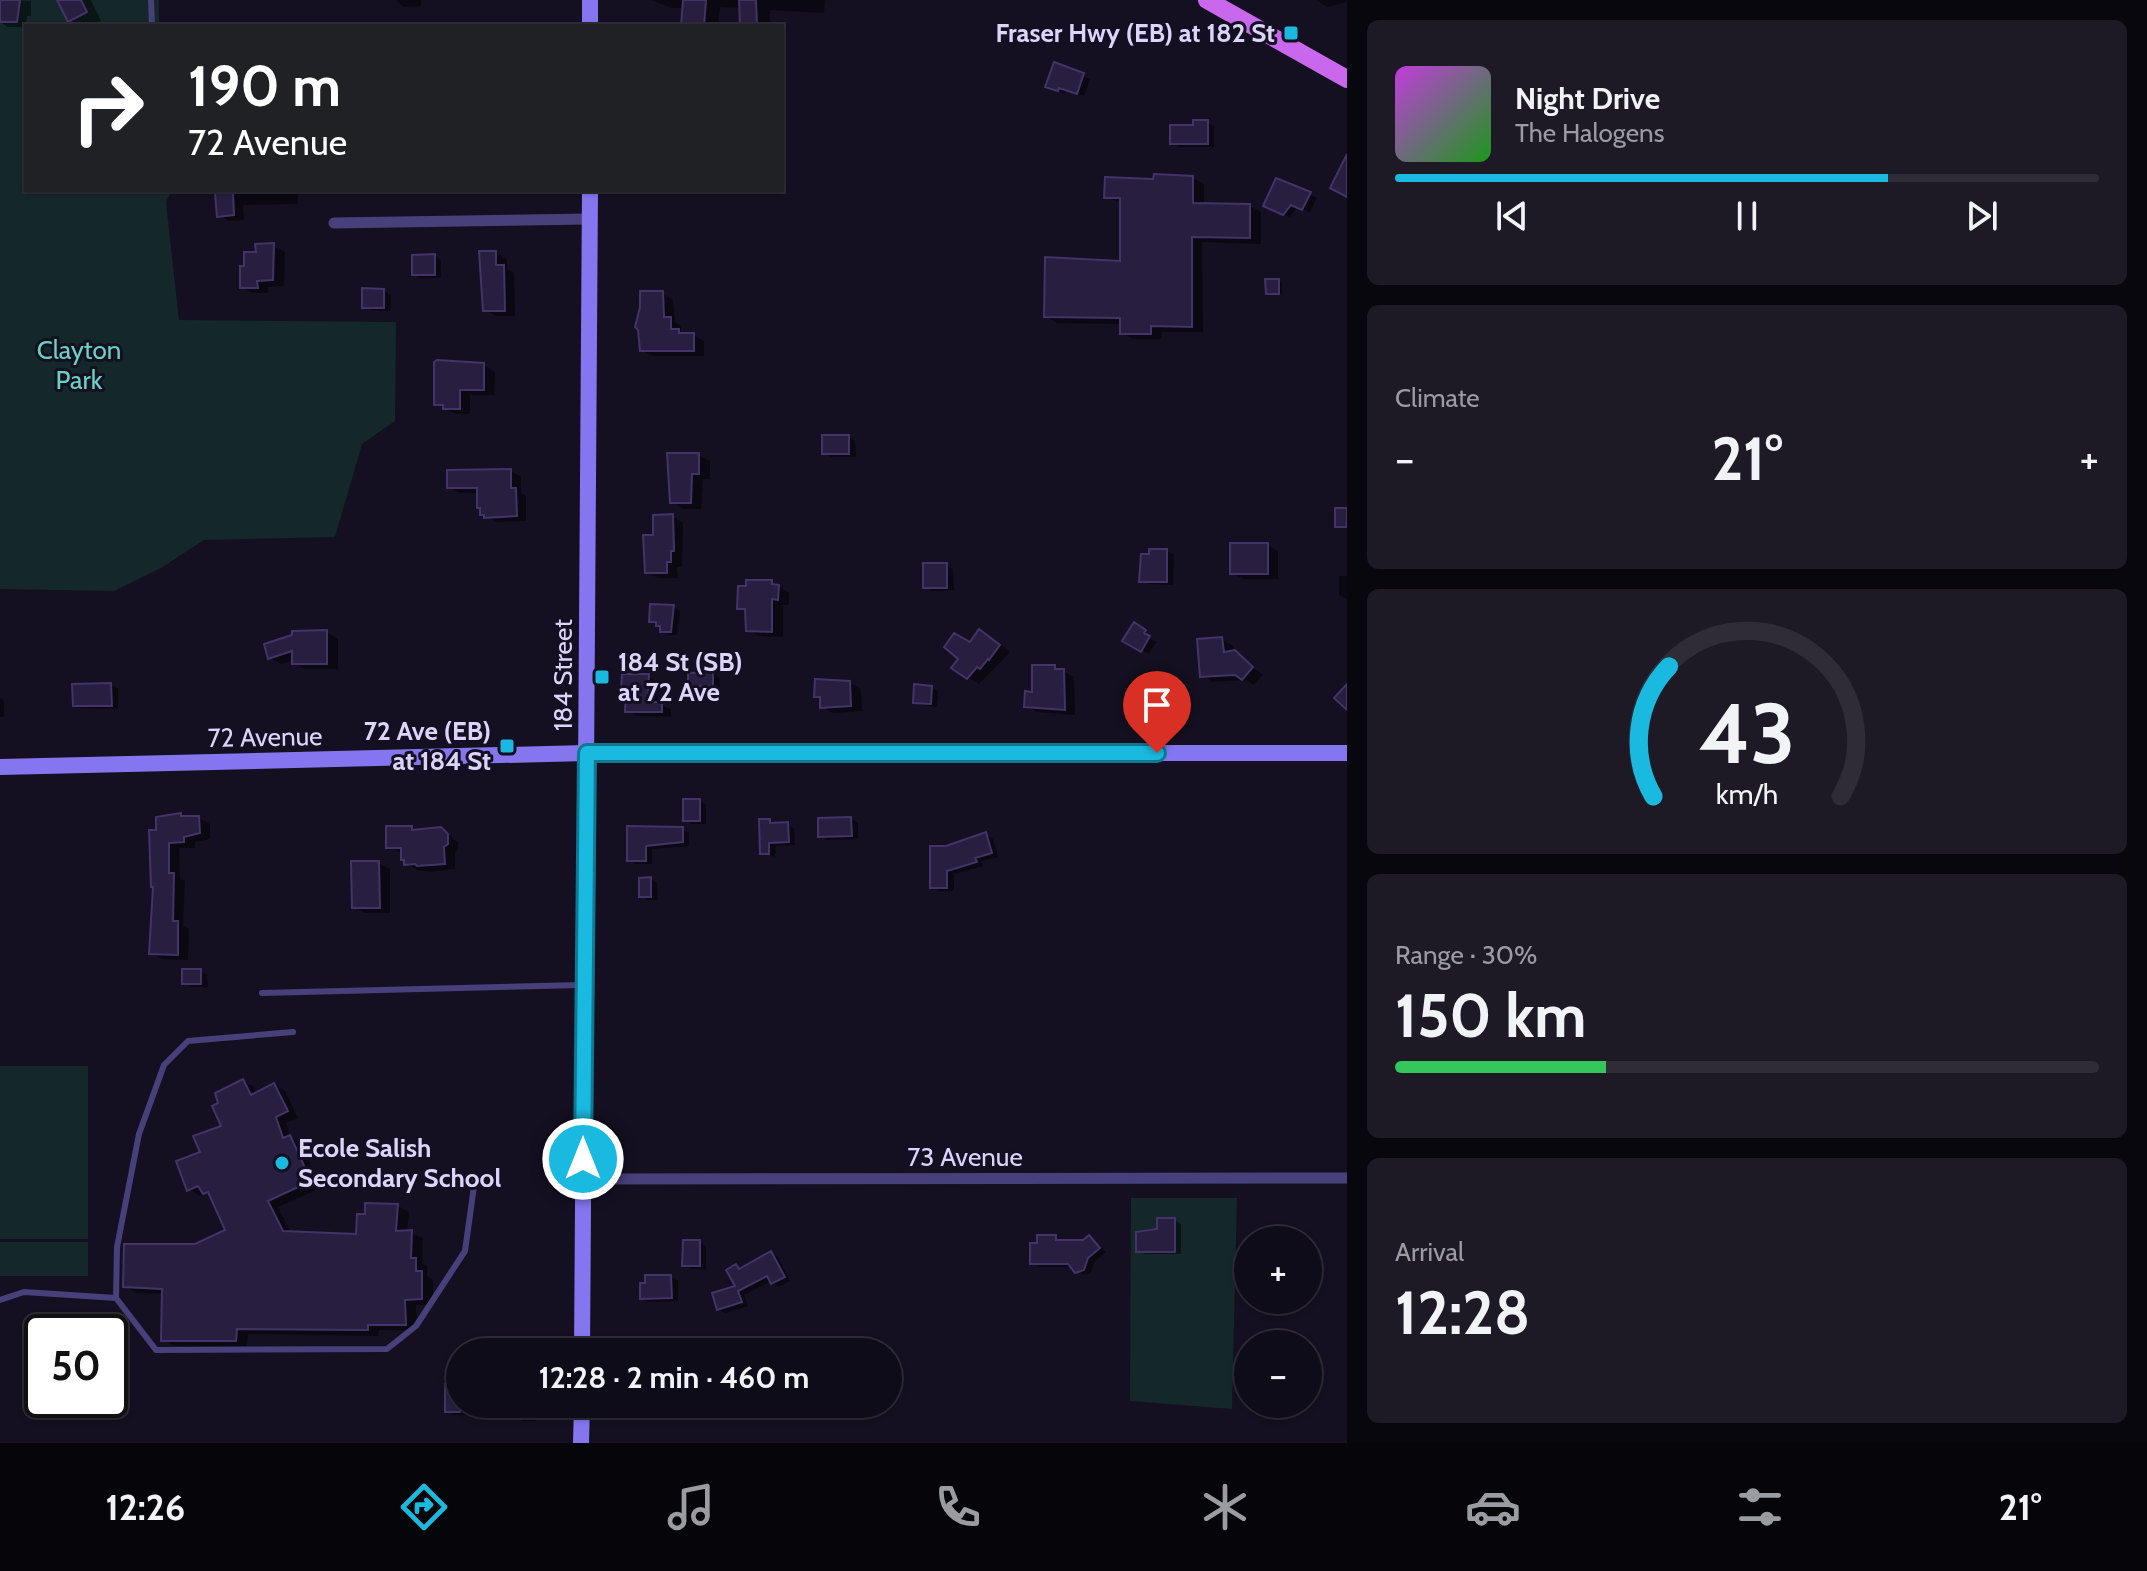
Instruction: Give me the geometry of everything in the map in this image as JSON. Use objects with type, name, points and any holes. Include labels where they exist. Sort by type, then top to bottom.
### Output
[{"type":"main road","points":[[590,0],[590,24]]},
{"type":"main road","points":[[1207,0],[1347,79]]},
{"type":"main road","name":"184 Street","points":[[582,1338],[590,192]]},
{"type":"main road","name":"72 Avenue","points":[[0,767],[587,753],[1347,753]]},
{"type":"main road","points":[[581,1443],[582,1418]]},
{"type":"street","points":[[334,223],[590,219]]},
{"type":"street","name":"73 Avenue","points":[[583,1179],[1347,1178]]},
{"type":"lane","points":[[151,0],[152,24]]},
{"type":"lane","points":[[262,993],[585,985]]},
{"type":"lane","points":[[293,1032],[188,1041],[164,1065],[139,1134],[117,1247],[116,1298],[156,1350],[387,1349],[416,1326],[465,1251],[475,1179]]},
{"type":"lane","points":[[0,1300],[24,1292],[116,1298]]},
{"type":"green space","name":"Clayton Park","points":[[0,0],[159,0],[159,24],[24,24],[24,192],[171,192],[166,202],[179,320],[396,322],[395,421],[362,444],[335,537],[204,540],[161,568],[114,591],[0,589]]},
{"type":"green space","points":[[0,1066],[88,1066],[88,1239],[0,1239]]},
{"type":"green space","points":[[1131,1198],[1237,1198],[1232,1409],[1130,1401]]},
{"type":"green space","points":[[0,1242],[88,1242],[88,1276],[0,1276]]},
{"type":"building","points":[[0,0],[20,0],[17,22],[0,22]]},
{"type":"building","points":[[57,0],[81,0],[87,12],[68,22]]},
{"type":"building","points":[[683,0],[706,0],[704,24],[681,24]]},
{"type":"building","points":[[739,0],[756,0],[757,24],[740,24]]},
{"type":"building","points":[[1054,62],[1084,73],[1077,94],[1045,87]]},
{"type":"building","points":[[1193,120],[1208,120],[1208,144],[1170,144],[1170,125],[1193,125]]},
{"type":"building","points":[[1347,154],[1347,197],[1330,188]]},
{"type":"building","points":[[1154,174],[1193,176],[1193,203],[1250,204],[1250,238],[1192,237],[1192,327],[1151,326],[1151,334],[1120,334],[1120,318],[1044,317],[1045,257],[1120,261],[1120,198],[1104,198],[1105,177],[1153,179]]},
{"type":"building","points":[[1276,178],[1311,192],[1302,210],[1291,205],[1283,215],[1263,206]]},
{"type":"building","points":[[233,192],[234,215],[217,217],[215,193]]},
{"type":"building","points":[[274,243],[273,280],[257,281],[258,288],[240,288],[240,266],[244,266],[244,252],[256,252],[255,244]]},
{"type":"building","points":[[479,251],[496,251],[496,265],[504,265],[505,311],[483,311]]},
{"type":"building","points":[[435,254],[435,275],[412,275],[412,255]]},
{"type":"building","points":[[1265,279],[1279,279],[1279,294],[1266,294]]},
{"type":"building","points":[[362,288],[384,289],[384,308],[362,308]]},
{"type":"building","points":[[640,291],[663,291],[664,317],[671,317],[671,329],[679,329],[679,333],[694,333],[694,351],[640,351],[635,327]]},
{"type":"building","points":[[434,362],[484,363],[484,390],[460,390],[460,409],[443,409],[443,405],[434,405]]},
{"type":"building","points":[[822,435],[849,435],[849,454],[822,454]]},
{"type":"building","points":[[667,453],[699,453],[699,474],[692,474],[691,503],[670,503]]},
{"type":"building","points":[[511,469],[511,488],[516,488],[517,516],[484,518],[480,515],[480,508],[477,508],[477,488],[447,488],[447,470]]},
{"type":"building","points":[[1335,508],[1347,508],[1347,527],[1335,527]]},
{"type":"building","points":[[673,514],[674,551],[671,551],[671,562],[667,562],[667,573],[645,573],[643,535],[653,535],[653,515]]},
{"type":"building","points":[[1230,543],[1268,543],[1268,574],[1230,574]]},
{"type":"building","points":[[1149,549],[1167,549],[1167,582],[1139,582],[1141,554],[1149,554]]},
{"type":"building","points":[[923,563],[947,563],[947,588],[923,588]]},
{"type":"building","points":[[746,580],[772,580],[772,584],[779,585],[778,600],[772,599],[772,632],[746,631],[745,609],[737,609],[738,586],[746,586]]},
{"type":"building","points":[[650,604],[674,605],[671,632],[660,632],[656,622],[649,622]]},
{"type":"building","points":[[1134,622],[1150,636],[1141,652],[1122,641]]},
{"type":"building","points":[[979,629],[1000,645],[989,660],[980,669],[977,667],[967,679],[951,668],[958,659],[944,647],[954,633],[970,642]]},
{"type":"building","points":[[327,630],[327,664],[292,664],[292,651],[268,659],[264,644],[292,635],[292,631]]},
{"type":"building","points":[[1222,637],[1224,652],[1235,650],[1253,667],[1242,680],[1235,675],[1200,677],[1197,639]]},
{"type":"building","points":[[1032,665],[1055,665],[1055,669],[1064,669],[1065,710],[1024,707],[1025,691],[1032,692]]},
{"type":"building","points":[[713,672],[713,686],[688,686],[688,673]]},
{"type":"building","points":[[622,674],[649,674],[648,702],[662,702],[662,712],[625,712],[626,692],[621,692]]},
{"type":"building","points":[[815,679],[850,681],[851,706],[820,708],[820,697],[814,697]]},
{"type":"building","points":[[111,683],[112,706],[73,706],[72,684]]},
{"type":"building","points":[[914,684],[932,686],[931,704],[913,703]]},
{"type":"building","points":[[1347,684],[1347,710],[1334,698]]},
{"type":"building","points":[[683,799],[700,799],[700,821],[683,821]]},
{"type":"building","points":[[181,813],[181,816],[199,816],[200,833],[184,837],[184,842],[169,843],[169,873],[174,873],[173,921],[178,921],[178,955],[149,954],[153,887],[149,830],[156,830],[156,817]]},
{"type":"building","points":[[851,817],[852,836],[818,837],[818,818]]},
{"type":"building","points":[[759,819],[770,819],[770,823],[788,822],[789,842],[769,843],[769,854],[760,854]]},
{"type":"building","points":[[386,826],[412,826],[412,830],[441,827],[448,834],[448,844],[444,847],[445,864],[404,865],[401,848],[386,848]]},
{"type":"building","points":[[627,826],[683,827],[683,842],[646,846],[646,861],[627,861]]},
{"type":"building","points":[[986,832],[992,853],[975,858],[977,862],[947,871],[947,888],[930,888],[930,846],[946,846]]},
{"type":"building","points":[[351,861],[379,861],[380,908],[352,908]]},
{"type":"building","points":[[651,877],[651,897],[639,897],[639,878]]},
{"type":"building","points":[[182,969],[201,969],[201,984],[182,984]]},
{"type":"building","points":[[243,1079],[251,1095],[274,1083],[288,1111],[276,1117],[283,1138],[290,1135],[311,1181],[268,1201],[283,1231],[356,1234],[357,1214],[365,1214],[365,1203],[398,1204],[396,1231],[412,1230],[411,1258],[416,1258],[416,1271],[422,1271],[422,1299],[405,1300],[406,1325],[368,1325],[368,1330],[237,1329],[236,1341],[161,1341],[162,1289],[123,1287],[124,1244],[195,1244],[225,1230],[208,1192],[203,1194],[198,1186],[187,1191],[176,1161],[200,1152],[193,1136],[221,1126],[212,1106],[218,1103],[215,1093]]},
{"type":"building","points":[[1157,1218],[1175,1218],[1175,1252],[1136,1252],[1136,1232],[1157,1229]]},
{"type":"building","points":[[1037,1235],[1056,1235],[1056,1240],[1083,1240],[1089,1235],[1100,1248],[1088,1258],[1084,1270],[1075,1273],[1068,1264],[1030,1264],[1030,1243],[1037,1243]]},
{"type":"building","points":[[683,1240],[700,1240],[700,1266],[682,1266]]},
{"type":"building","points":[[771,1251],[785,1277],[771,1284],[767,1276],[738,1291],[742,1302],[717,1310],[712,1293],[735,1286],[726,1270],[736,1264],[739,1269]]},
{"type":"building","points":[[645,1275],[671,1275],[672,1298],[640,1299],[640,1283],[645,1283]]},
{"type":"place","name":"Fraser Hwy (EB) at 182 St","points":[[1291,33]]},
{"type":"place","name":"184 St (SB) at 72 Ave","points":[[602,677]]},
{"type":"place","name":"72 Ave (EB) at 184 St","points":[[507,746]]},
{"type":"place","name":"Ecole Salish Secondary School","points":[[282,1163]]},
{"type":"route","points":[[583,1159],[587,753],[1157,753]]}]
